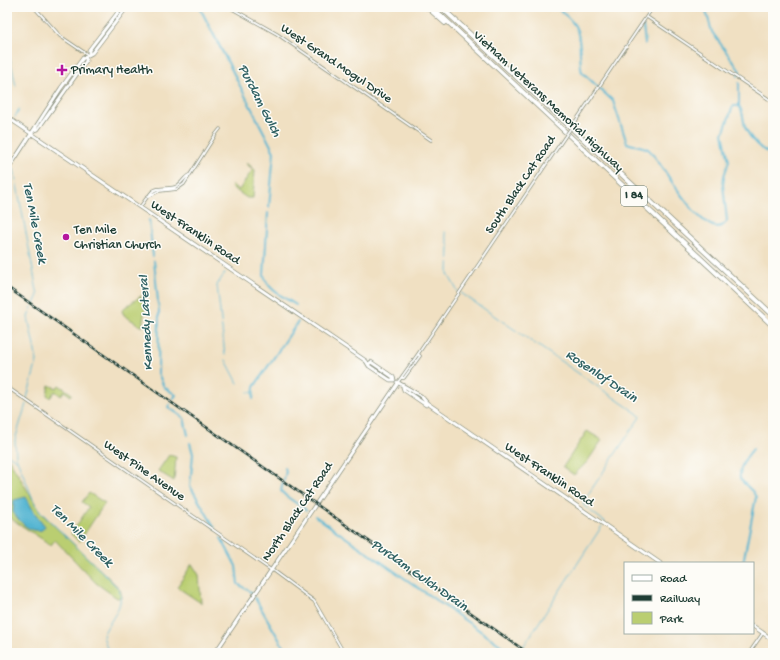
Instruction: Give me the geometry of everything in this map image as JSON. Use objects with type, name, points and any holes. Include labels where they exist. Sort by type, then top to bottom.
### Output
[{"type":"highway","points":[[427,7],[496,66]]},
{"type":"highway","name":"Vietnam Veterans Memorial Highway","points":[[432,7],[773,326]]},
{"type":"highway","name":"Vietnam Veterans Memorial Highway","points":[[441,7],[773,315]]},
{"type":"main road","points":[[7,171],[32,134],[38,129],[86,61],[89,50],[122,7]]},
{"type":"main road","points":[[88,55],[92,53],[127,7]]},
{"type":"main road","name":"West Franklin Road","points":[[8,117],[369,364],[369,366],[384,376],[394,380],[409,394],[426,404],[428,403],[659,562]]},
{"type":"main road","name":"North Black Cat Road","points":[[215,653],[398,383]]},
{"type":"main road","points":[[754,627],[773,640]]},
{"type":"street","points":[[34,7],[60,36],[88,55]]},
{"type":"street","name":"West Grand Mogul Drive","points":[[229,7],[277,34],[431,140]]},
{"type":"street","name":"South Black Cat Road","points":[[398,383],[401,378],[404,378],[420,356],[418,354],[653,7]]},
{"type":"street","points":[[647,17],[773,102]]},
{"type":"street","points":[[139,208],[151,192],[158,188],[173,187],[180,184],[193,170],[217,136],[216,134],[220,129]]},
{"type":"street","name":"West Pine Avenue","points":[[7,387],[309,596],[320,609],[344,653]]},
{"type":"street","points":[[749,653],[763,633]]},
{"type":"green space","points":[[247,163],[255,170],[253,198],[247,198],[231,187],[232,185],[239,190],[253,169],[246,164]]},
{"type":"green space","points":[[141,296],[143,297],[145,309],[142,327],[124,315],[122,311]]},
{"type":"green space","points":[[49,385],[56,388],[59,385],[72,394],[71,396],[64,391],[61,396],[55,391],[50,398],[47,395]]},
{"type":"green space","points":[[587,431],[602,440],[587,462],[574,475],[563,467]]},
{"type":"green space","points":[[169,455],[176,457],[174,481],[158,471]]},
{"type":"green space","points":[[7,456],[41,513],[120,589],[122,597],[117,598],[96,583],[55,540],[51,545],[7,516]]},
{"type":"green space","points":[[89,493],[105,503],[79,542],[71,534],[89,507],[82,502]]},
{"type":"green space","points":[[192,564],[199,575],[201,603],[177,587]]},
{"type":"water","points":[[26,497],[34,512],[45,526],[42,530],[33,530],[25,526],[13,512],[14,500]]},
{"type":"waterway","points":[[479,7],[485,9],[491,7]]},
{"type":"waterway","points":[[555,7],[572,21],[575,26],[579,38],[582,72],[613,101],[627,143],[648,149],[654,155],[684,199],[696,213],[708,223],[718,227],[727,221],[723,185],[724,176],[729,161],[723,134],[733,106],[739,106],[741,109],[745,127],[753,140],[760,147],[773,155]]},
{"type":"waterway","points":[[705,7],[712,32],[740,71],[738,76]]},
{"type":"waterway","name":"Purdam Gulch","points":[[201,10],[274,152],[269,207]]},
{"type":"waterway","points":[[643,26],[645,44]]},
{"type":"waterway","name":"Ten Mile Creek","points":[[7,45],[16,86]]},
{"type":"waterway","points":[[739,83],[739,106]]},
{"type":"waterway","name":"Ten Mile Creek","points":[[15,117],[19,109]]},
{"type":"waterway","name":"Ten Mile Creek","points":[[7,129],[10,124]]},
{"type":"waterway","name":"Ten Mile Creek","points":[[7,137],[11,158]]},
{"type":"waterway","name":"Ten Mile Creek","points":[[14,169],[38,295],[34,304]]},
{"type":"waterway","name":"Purdam Gulch","points":[[268,213],[264,275],[272,289],[296,305]]},
{"type":"waterway","name":"Kennedy Lateral","points":[[149,220],[153,256]]},
{"type":"waterway","name":"Rosenlof Drain","points":[[445,232],[449,247],[448,274],[458,292]]},
{"type":"waterway","name":"Kennedy Lateral","points":[[154,261],[159,311],[158,373],[164,387],[176,395],[173,399]]},
{"type":"waterway","points":[[225,273],[217,285],[225,355]]},
{"type":"waterway","name":"Rosenlof Drain","points":[[461,293],[638,414],[640,417],[583,502],[584,506],[605,522]]},
{"type":"waterway","name":"Ten Mile Creek","points":[[27,398],[37,361],[28,317],[32,307]]},
{"type":"waterway","name":"Purdam Gulch","points":[[253,399],[254,387],[298,322]]},
{"type":"waterway","points":[[226,360],[238,383]]},
{"type":"waterway","name":"Purdam Gulch","points":[[248,392],[253,393]]},
{"type":"waterway","name":"Ten Mile Creek","points":[[26,404],[15,440],[16,457],[35,504],[41,512],[119,589],[120,602],[116,614],[103,636],[107,648],[112,653]]},
{"type":"waterway","name":"Kennedy Lateral","points":[[170,404],[168,407],[184,418],[188,435]]},
{"type":"waterway","name":"Kennedy Lateral","points":[[190,443],[193,454],[190,486],[215,528]]},
{"type":"waterway","points":[[743,562],[756,497],[740,479],[740,470],[747,456],[753,449]]},
{"type":"waterway","points":[[7,454],[16,460]]},
{"type":"waterway","name":"Purdam Gulch","points":[[284,480],[286,471],[285,468]]},
{"type":"waterway","name":"Purdam Gulch","points":[[283,482],[281,491],[306,510]]},
{"type":"waterway","name":"Purdam Gulch Drain","points":[[315,516],[512,653]]},
{"type":"waterway","name":"Rosenlof Drain","points":[[523,647],[602,526]]},
{"type":"waterway","name":"Kennedy Lateral","points":[[221,538],[236,566],[238,584],[252,593]]},
{"type":"waterway","name":"Kennedy Lateral","points":[[255,598],[287,653]]},
{"type":"railway","points":[[7,287],[528,653]]},
{"type":"place","name":"Primary Health","points":[[62,70]]},
{"type":"place","name":"Ten Mile Christian Church","points":[[66,237]]}]
